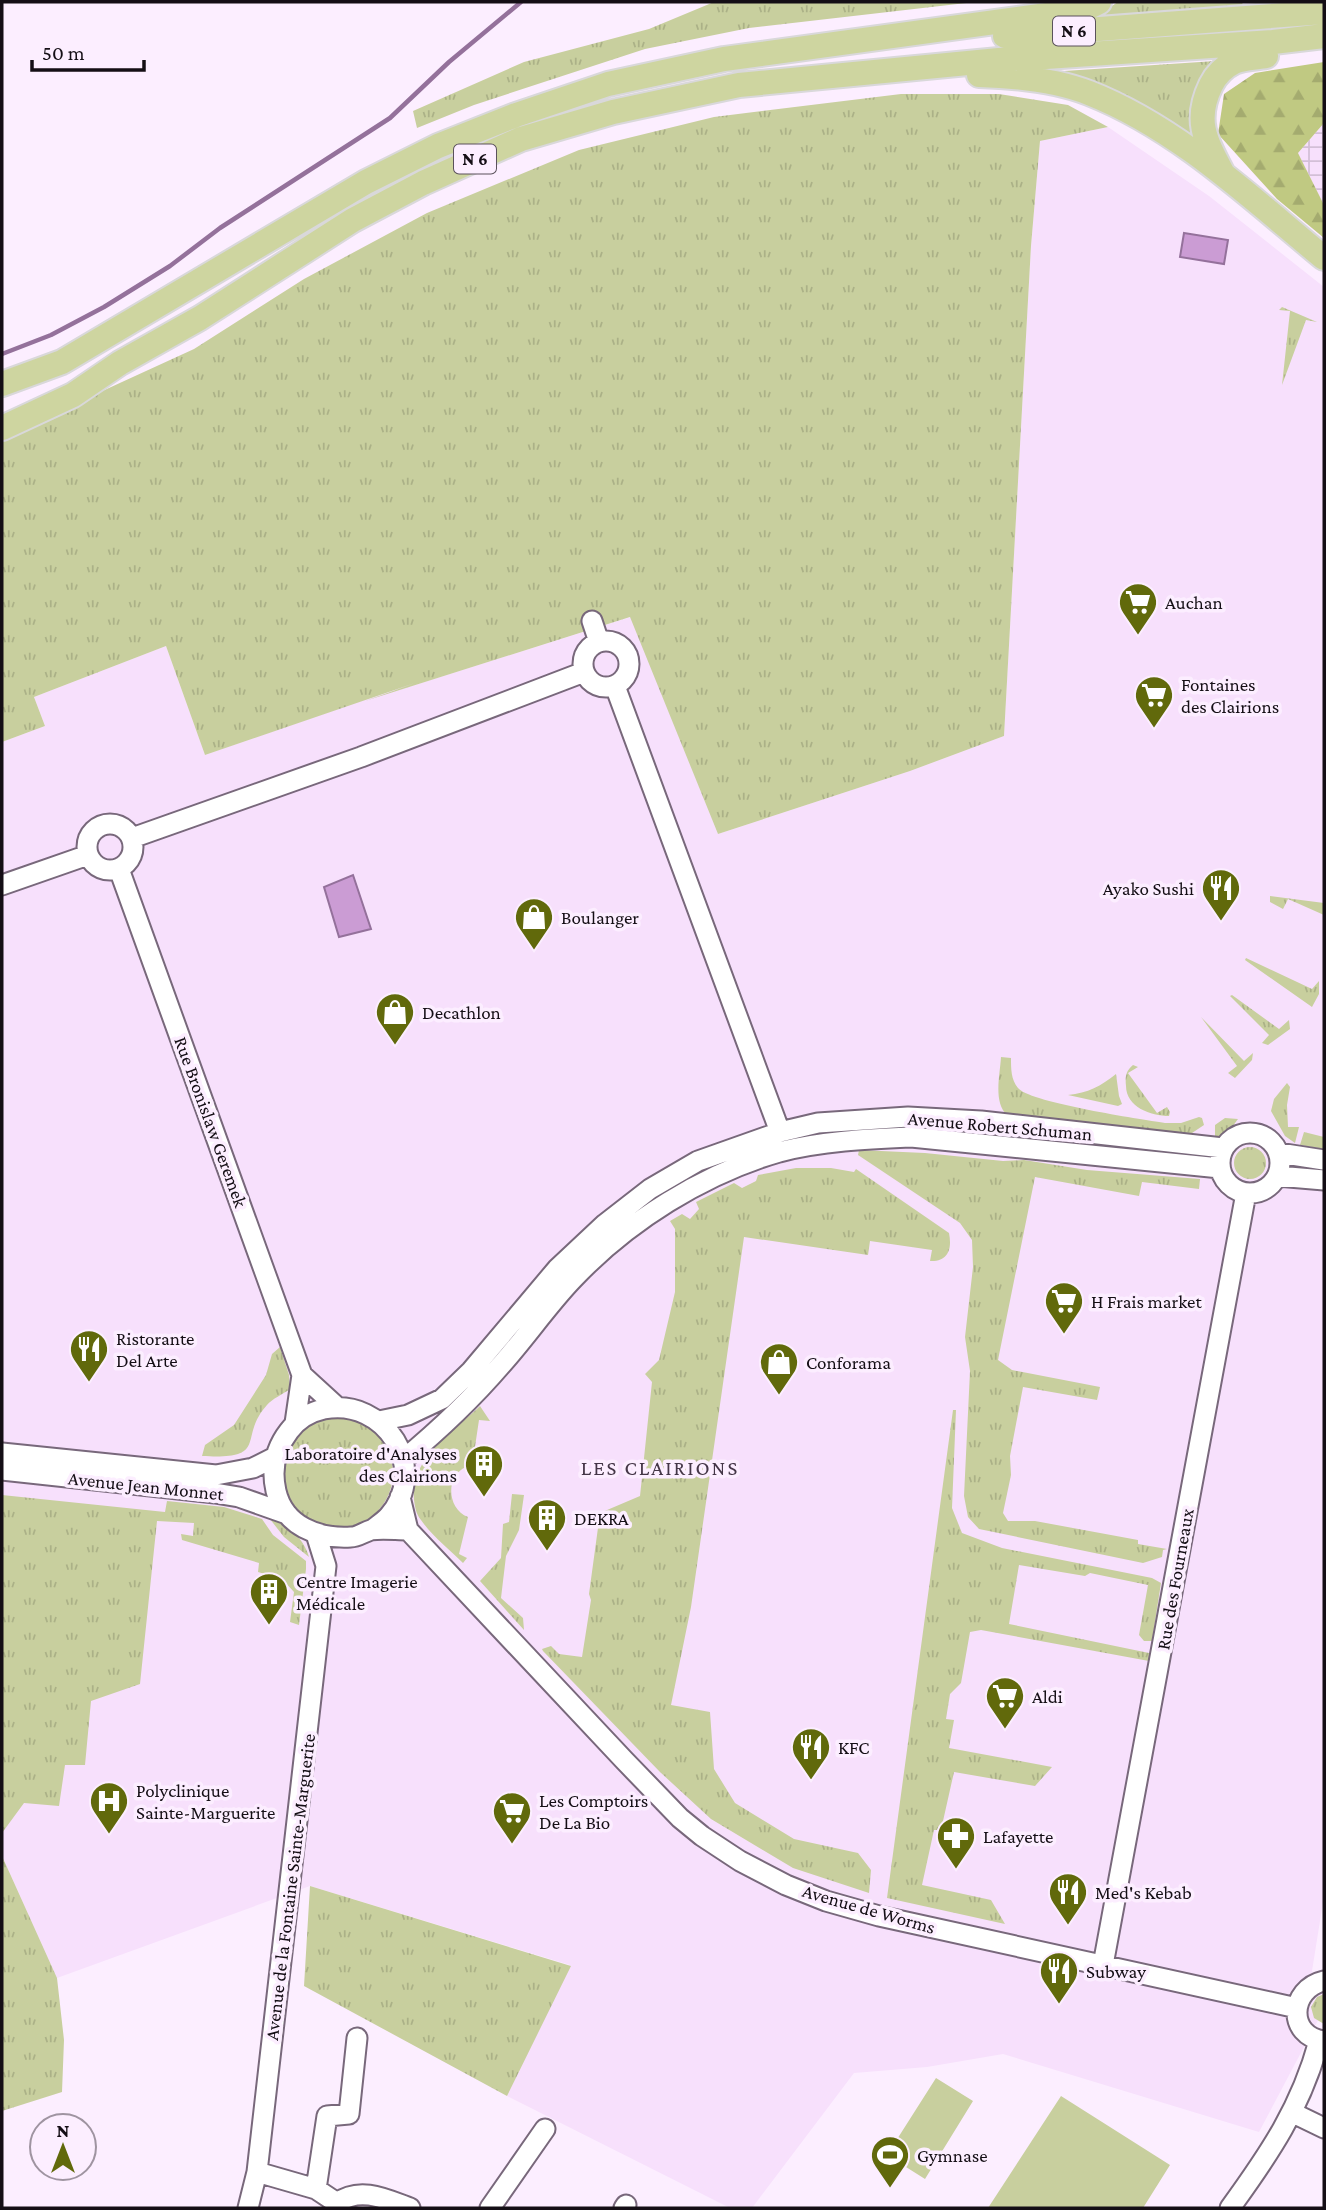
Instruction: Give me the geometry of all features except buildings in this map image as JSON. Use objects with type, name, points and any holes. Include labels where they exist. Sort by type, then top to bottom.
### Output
[{"type":"main road","points":[[823,47],[1083,10],[1099,2]]},
{"type":"main road","points":[[1287,2],[1299,2]]},
{"type":"main road","name":"N 6","points":[[2,384],[62,362],[366,182],[438,146],[516,115],[608,84],[724,59],[823,47],[1141,27],[1324,12]]},
{"type":"main road","name":"N 6","points":[[2,411],[120,363],[200,318],[353,220],[423,183],[521,139],[613,112],[739,85],[999,60],[1273,42],[1324,36]]},
{"type":"main road","points":[[1224,176],[1207,143],[1201,119],[1204,98],[1216,75],[1234,61],[1324,47]]},
{"type":"main road","points":[[873,71],[1017,76],[1086,92],[1137,116],[1224,176],[1324,258]]},
{"type":"main road","points":[[2,428],[73,395],[120,363]]},
{"type":"street","points":[[592,621],[600,642]]},
{"type":"street","points":[[600,642],[613,642],[628,655],[629,670],[626,677],[615,686],[600,687],[587,679],[584,672],[584,657],[593,645],[600,642]]},
{"type":"street","points":[[132,838],[361,757],[584,672]]},
{"type":"street","points":[[615,686],[780,1132]]},
{"type":"street","points":[[116,824],[132,838],[130,859],[119,869],[97,867],[88,855],[88,840],[96,828],[102,825],[116,824]]},
{"type":"street","points":[[2,885],[88,855]]},
{"type":"street","name":"Rue Bronislaw Geremek","points":[[119,869],[302,1375],[337,1407]]},
{"type":"street","name":"Avenue Robert Schuman","points":[[379,1421],[408,1415],[442,1399],[471,1371],[557,1269],[605,1224],[650,1189],[698,1161],[780,1132],[818,1123],[908,1117],[981,1121],[1223,1148]]},
{"type":"street","points":[[1255,1133],[1272,1141],[1279,1153],[1278,1176],[1265,1189],[1247,1193],[1230,1185],[1220,1168],[1223,1148],[1237,1135],[1255,1133]]},
{"type":"street","name":"Avenue Robert Schuman","points":[[403,1460],[478,1392],[573,1278],[618,1238],[667,1203],[744,1165],[779,1152],[860,1139],[911,1137],[1220,1168]]},
{"type":"street","points":[[1279,1153],[1324,1160]]},
{"type":"street","points":[[1278,1176],[1324,1180]]},
{"type":"street","name":"Rue des Fourneaux","points":[[1103,1965],[1247,1193]]},
{"type":"street","name":"Rue Bronislaw Geremek","points":[[295,1423],[302,1375]]},
{"type":"street","points":[[337,1407],[364,1412],[379,1421],[398,1445],[403,1460],[404,1479],[400,1497],[389,1516],[372,1530],[353,1537],[316,1534],[300,1526],[287,1514],[277,1496],[273,1477],[275,1457],[283,1439],[295,1423],[314,1411],[337,1407]]},
{"type":"street","name":"Avenue Jean Monnet","points":[[2,1453],[216,1475],[253,1468],[275,1457]]},
{"type":"street","name":"Avenue Jean Monnet","points":[[2,1470],[215,1493],[239,1497],[287,1514]]},
{"type":"street","name":"Avenue de Worms","points":[[400,1497],[408,1530],[680,1818],[740,1861],[786,1885],[879,1916],[1297,2008]]},
{"type":"street","points":[[372,1530],[408,1530]]},
{"type":"street","name":"Avenue de la Fontaine Sainte-Marguerite","points":[[248,2208],[257,2172],[326,1566],[316,1534]]},
{"type":"street","points":[[326,1566],[353,1537]]},
{"type":"street","points":[[1230,2208],[1293,2113],[1307,2081],[1322,2041],[1305,2032],[1297,2017],[1297,2008],[1299,1998],[1305,1990],[1324,1977]]},
{"type":"street","points":[[316,2189],[327,2116],[349,2114],[357,2038]]},
{"type":"street","points":[[1293,2113],[1324,2128]]},
{"type":"street","points":[[490,2208],[545,2129]]},
{"type":"street","points":[[257,2172],[316,2189],[337,2205],[349,2194],[371,2195],[410,2208]]},
{"type":"shaded area","points":[[1324,123],[1324,205],[1298,153]]},
{"type":"shaded area","points":[[1108,127],[1209,196],[1324,287],[1324,1896],[1312,1971],[1324,1993],[1324,2009],[1259,2132],[1003,2054],[927,2067],[854,2073],[752,2208],[730,2208],[507,2096],[570,1965],[310,1886],[57,1978],[2,1856],[2,742],[45,726],[34,697],[166,646],[205,755],[592,621],[396,691],[631,617],[718,834],[910,771],[1004,736],[1031,246],[1040,141]]},
{"type":"shaded area","points":[[1184,233],[1228,240],[1224,264],[1180,257]]},
{"type":"shaded area","points":[[353,875],[371,929],[339,937],[324,887]]},
{"type":"green space","points":[[714,2],[975,2],[749,28],[645,49],[474,105],[417,128],[413,111],[524,62],[649,29]]},
{"type":"green space","points":[[1118,2],[1241,2],[1248,9],[1088,21]]},
{"type":"green space","points":[[1215,61],[1199,147],[1034,73]]},
{"type":"green space","points":[[1324,62],[1324,123],[1298,153],[1324,205],[1324,238],[1277,199],[1218,134],[1224,94],[1255,73]]},
{"type":"green space","points":[[901,94],[999,94],[1068,105],[1108,127],[1040,141],[1031,246],[1004,736],[910,771],[718,834],[630,617],[365,701],[415,683],[205,755],[166,646],[34,697],[45,726],[2,742],[2,437],[194,349],[304,279],[427,213],[579,150],[714,117]]},
{"type":"green space","points":[[1282,307],[1317,322],[1306,320],[1282,385],[1290,311],[1279,310]]},
{"type":"green space","points":[[1270,896],[1324,903],[1324,915],[1288,899],[1283,909],[1270,902]]},
{"type":"green space","points":[[1246,958],[1312,989],[1319,981],[1319,994],[1312,1007],[1245,960]]},
{"type":"green space","points":[[1230,996],[1279,1029],[1289,1020],[1290,1029],[1268,1045],[1262,1043],[1269,1035]]},
{"type":"green space","points":[[1201,1017],[1244,1061],[1253,1053],[1252,1060],[1235,1078],[1228,1073],[1237,1066]]},
{"type":"green space","points":[[1001,1057],[1011,1058],[1011,1071],[1019,1089],[1044,1100],[1165,1123],[1181,1123],[1199,1117],[1204,1125],[1189,1135],[1007,1115],[999,1096]]},
{"type":"green space","points":[[1133,1065],[1138,1067],[1128,1073],[1157,1113],[1167,1107],[1169,1116],[1147,1112],[1130,1100],[1126,1079],[1127,1072]]},
{"type":"green space","points":[[1116,1074],[1122,1104],[1118,1106],[1068,1095],[1094,1088]]},
{"type":"green space","points":[[1287,1083],[1290,1087],[1288,1127],[1299,1127],[1295,1143],[1285,1136],[1271,1111],[1274,1099]]},
{"type":"green space","points":[[1225,1118],[1238,1119],[1227,1134],[1215,1137],[1215,1125]]},
{"type":"green space","points":[[1304,1132],[1324,1137],[1324,1149],[1300,1145]]},
{"type":"green space","points":[[1250,1147],[1261,1152],[1266,1163],[1261,1174],[1250,1179],[1239,1174],[1234,1163],[1239,1152]]},
{"type":"green space","points":[[859,1150],[1003,1161],[1024,1160],[1087,1170],[1200,1179],[1199,1189],[1142,1182],[1139,1196],[1035,1177],[998,1360],[1012,1370],[1100,1387],[1097,1400],[1023,1387],[1003,1513],[1008,1521],[1035,1521],[1138,1540],[1138,1544],[1167,1549],[1163,1550],[1162,1557],[1143,1563],[979,1529],[968,1517],[964,1496],[970,1371],[965,1337],[973,1267],[972,1240],[960,1223],[858,1155]]},
{"type":"green space","points":[[796,1168],[831,1168],[854,1172],[856,1169],[949,1233],[949,1249],[945,1257],[930,1261],[932,1250],[870,1241],[868,1255],[744,1237],[691,1607],[671,1705],[710,1712],[714,1769],[735,1803],[794,1839],[858,1853],[871,1870],[869,1893],[793,1868],[711,1819],[660,1772],[542,1649],[551,1646],[559,1654],[582,1657],[600,1513],[640,1496],[652,1382],[645,1374],[659,1360],[675,1292],[675,1229],[670,1221],[682,1214],[690,1219],[699,1209],[696,1202],[734,1183],[742,1188],[756,1181],[758,1175]]},
{"type":"green space","points":[[280,1347],[289,1375],[290,1389],[267,1405],[258,1417],[245,1450],[223,1456],[202,1456],[205,1445],[234,1425],[266,1375],[272,1354]]},
{"type":"green space","points":[[480,1406],[490,1421],[479,1420],[473,1460],[484,1464],[459,1471],[454,1477],[451,1492],[456,1507],[468,1517],[459,1554],[467,1558],[463,1563],[419,1518],[414,1500],[415,1485],[419,1471],[435,1447]]},
{"type":"green space","points":[[953,1410],[956,1410],[952,1508],[962,1533],[1002,1548],[1152,1578],[1161,1583],[1152,1641],[1144,1641],[1139,1635],[1148,1585],[1090,1573],[1085,1576],[1019,1565],[1009,1624],[1149,1653],[1149,1661],[981,1630],[970,1632],[961,1683],[950,1694],[946,1719],[954,1720],[949,1748],[1052,1767],[1035,1786],[954,1772],[941,1830],[934,1830],[922,1885],[991,1900],[1005,1924],[887,1898]]},
{"type":"green space","points":[[338,1418],[359,1422],[377,1434],[389,1452],[393,1473],[389,1494],[377,1512],[359,1524],[338,1528],[317,1524],[299,1512],[287,1494],[283,1473],[287,1452],[299,1434],[317,1422]]},
{"type":"green space","points":[[512,1494],[524,1495],[519,1530],[506,1556],[501,1598],[523,1618],[524,1630],[480,1581],[501,1558],[503,1524],[509,1522]]},
{"type":"green space","points":[[2,1495],[165,1512],[167,1501],[224,1507],[262,1519],[273,1535],[306,1561],[306,1569],[299,1625],[290,1622],[294,1592],[282,1579],[258,1572],[259,1563],[182,1540],[181,1534],[193,1536],[194,1523],[157,1521],[140,1684],[91,1701],[85,1765],[65,1765],[59,1806],[24,1803],[2,1833]]},
{"type":"green space","points":[[266,1514],[293,1531],[303,1543],[309,1557],[284,1537]]},
{"type":"green space","points":[[2,1856],[57,1978],[64,2040],[62,2092],[2,2111]]},
{"type":"green space","points":[[310,1886],[571,1966],[507,2096],[304,1986]]},
{"type":"green space","points":[[1324,1994],[1324,2024],[1314,2018],[1311,2007],[1317,1997]]},
{"type":"green space","points":[[936,2078],[973,2101],[925,2179],[887,2155]]},
{"type":"green space","points":[[1061,2096],[1170,2165],[1143,2208],[988,2208]]},
{"type":"waterway","points":[[2,354],[51,335],[104,307],[170,266],[220,228],[390,118],[449,62],[521,2]]},
{"type":"place","name":"Auchan","points":[[1138,636]]},
{"type":"place","name":"Fontaines des Clairions","points":[[1154,729]]},
{"type":"place","name":"Ayako Sushi","points":[[1221,922]]},
{"type":"place","name":"Boulanger","points":[[534,951]]},
{"type":"place","name":"Decathlon","points":[[395,1046]]},
{"type":"place","name":"H Frais market","points":[[1064,1335]]},
{"type":"place","name":"Ristorante Del Arte","points":[[89,1383]]},
{"type":"place","name":"Conforama","points":[[779,1396]]},
{"type":"place","name":"Laboratoire d'Analyses des Clairions","points":[[484,1498]]},
{"type":"place","name":"DEKRA","points":[[547,1552]]},
{"type":"place","name":"Centre Imagerie Médicale","points":[[269,1626]]},
{"type":"place","name":"Aldi","points":[[1005,1730]]},
{"type":"place","name":"KFC","points":[[811,1781]]},
{"type":"place","name":"Polyclinique Sainte-Marguerite","points":[[109,1835]]},
{"type":"place","name":"Les Comptoirs De La Bio","points":[[512,1845]]},
{"type":"place","name":"Lafayette","points":[[956,1870]]},
{"type":"place","name":"Med's Kebab","points":[[1068,1926]]},
{"type":"place","name":"Subway","points":[[1059,2005]]},
{"type":"place","name":"Gymnase","points":[[890,2189]]},
{"type":"district","name":"LES CLAIRIONS","points":[[660,1468]]}]
